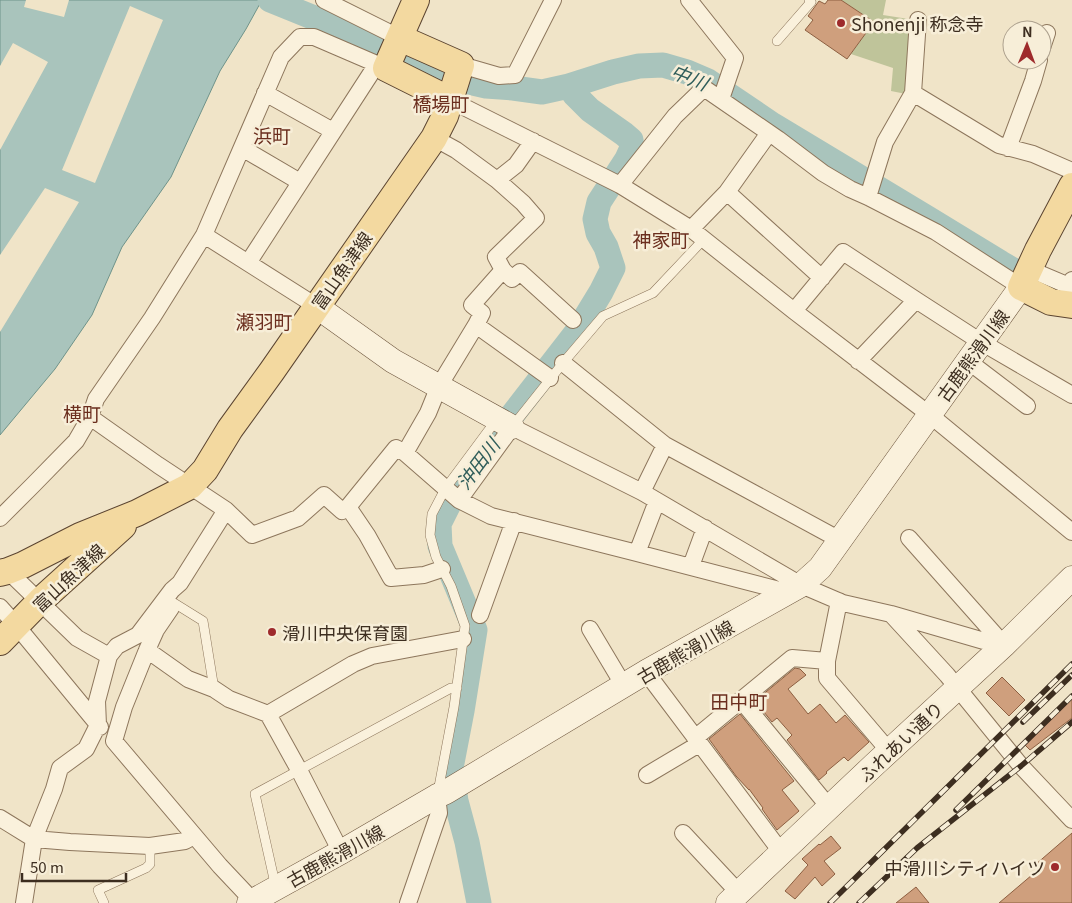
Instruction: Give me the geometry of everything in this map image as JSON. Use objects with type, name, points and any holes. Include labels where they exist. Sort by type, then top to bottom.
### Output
[{"type":"main road","points":[[416,0],[400,38],[381,66],[450,100]]},
{"type":"main road","points":[[400,38],[461,65]]},
{"type":"main road","name":"富山魚津線","points":[[4,569],[137,513],[190,486],[204,470],[230,429],[434,138],[445,116],[461,65]]},
{"type":"main road","points":[[1071,289],[1051,302],[1025,278],[1066,212],[1072,186]]},
{"type":"main road","name":"古鹿熊滑川線","points":[[252,902],[449,790],[646,672],[794,588],[820,568],[930,415],[1025,278]]},
{"type":"main road","points":[[316,306],[393,361],[505,423]]},
{"type":"main road","name":"富山魚津線","points":[[5,624],[40,601],[137,513]]},
{"type":"main road","name":"ふれあい通り","points":[[734,898],[889,750],[1004,645],[1072,578]]},
{"type":"street","points":[[324,0],[400,38]]},
{"type":"street","points":[[461,65],[499,76],[515,75],[552,0]]},
{"type":"street","points":[[689,0],[736,58],[721,99]]},
{"type":"street","points":[[868,197],[885,142],[913,93],[918,20]]},
{"type":"street","points":[[0,518],[76,441],[90,417],[96,399],[152,318],[204,235],[281,57],[300,38],[314,37],[381,66],[333,131],[248,263]]},
{"type":"street","points":[[1008,148],[1036,70]]},
{"type":"street","points":[[620,185],[675,116],[704,88],[770,133],[823,173],[850,189],[1025,278]]},
{"type":"street","points":[[913,93],[999,145],[1033,154],[1072,171]]},
{"type":"street","points":[[265,94],[333,131]]},
{"type":"street","points":[[450,100],[620,185],[697,234],[858,361],[930,415],[1072,532]]},
{"type":"street","points":[[697,234],[770,133]]},
{"type":"street","points":[[434,138],[456,150],[497,180],[523,203],[536,218],[496,257],[503,270],[512,279],[520,272],[573,320]]},
{"type":"street","points":[[497,180],[516,166],[533,141]]},
{"type":"street","points":[[242,148],[300,182]]},
{"type":"street","points":[[727,192],[822,278]]},
{"type":"street","points":[[204,235],[316,306]]},
{"type":"street","points":[[794,311],[843,252],[916,300],[974,352],[1026,406]]},
{"type":"street","points":[[405,453],[428,413],[439,386],[482,313],[472,305],[503,270]]},
{"type":"street","points":[[858,361],[916,300]]},
{"type":"street","points":[[476,325],[550,378]]},
{"type":"street","points":[[974,352],[1072,395]]},
{"type":"street","points":[[563,363],[665,445],[840,540]]},
{"type":"street","points":[[90,417],[226,510],[252,535],[298,518],[324,495],[342,511],[348,507],[396,448],[405,453],[459,500],[491,516],[691,566],[794,588],[1004,645]]},
{"type":"street","points":[[459,500],[505,423],[642,492],[705,528],[794,588]]},
{"type":"street","points":[[642,492],[665,445]]},
{"type":"street","points":[[637,553],[657,501]]},
{"type":"street","points":[[348,507],[367,535],[391,578],[424,575],[442,569]]},
{"type":"street","points":[[114,741],[124,707],[170,600],[172,590],[180,583],[226,510]]},
{"type":"street","points":[[480,616],[514,521]]},
{"type":"street","points":[[691,566],[705,528]]},
{"type":"street","points":[[909,538],[1004,645]]},
{"type":"street","points":[[4,569],[77,638],[109,656]]},
{"type":"street","points":[[24,903],[34,839],[54,789],[60,768],[86,749],[98,725],[97,701],[109,656],[117,646],[138,635],[170,600]]},
{"type":"street","points":[[839,601],[827,661],[827,678],[889,750]]},
{"type":"street","points":[[891,614],[957,688],[1021,766],[1072,820]]},
{"type":"street","points":[[5,624],[114,741],[252,902]]},
{"type":"street","points":[[590,629],[624,686]]},
{"type":"street","points":[[268,714],[353,664],[372,656],[463,639]]},
{"type":"street","points":[[147,650],[188,679],[214,689],[229,699],[268,714],[341,852]]},
{"type":"street","points":[[647,775],[697,741],[741,700],[792,658],[827,661]]},
{"type":"street","points":[[646,672],[782,852]]},
{"type":"street","points":[[741,700],[829,807]]},
{"type":"street","points":[[408,903],[439,813],[449,790]]},
{"type":"street","points":[[0,818],[34,839],[150,846],[185,840],[194,836]]},
{"type":"street","points":[[683,833],[734,898]]},
{"type":"lane","points":[[777,40],[811,2],[809,0]]},
{"type":"lane","points":[[449,790],[454,707],[465,626],[451,586],[436,557],[430,535],[432,514],[445,489],[505,423],[550,378],[603,316],[653,293],[697,234]]},
{"type":"lane","points":[[170,600],[203,621],[214,689]]},
{"type":"lane","points":[[276,888],[255,794],[451,688],[457,688]]},
{"type":"lane","points":[[104,903],[98,890],[146,868],[150,864],[150,846]]},
{"type":"green space","points":[[841,0],[886,0],[883,15],[915,20],[906,94],[891,91],[893,68],[851,54],[874,22]]},
{"type":"water","points":[[0,0],[262,0],[220,71],[171,177],[122,247],[92,315],[55,369],[0,435]]},
{"type":"pier","points":[[26,0],[69,0],[64,17],[24,7]]},
{"type":"pier","points":[[130,6],[163,20],[95,183],[62,170]]},
{"type":"pier","points":[[13,43],[48,62],[0,150],[0,66]]},
{"type":"pier","points":[[45,188],[79,202],[0,332],[0,255]]},
{"type":"building","points":[[828,0],[841,0],[874,22],[847,59],[805,30],[813,20],[808,16],[819,1],[825,4]]},
{"type":"building","points":[[795,668],[800,669],[806,675],[788,689],[808,714],[820,704],[836,723],[845,715],[869,742],[848,761],[844,757],[819,780],[787,740],[792,735],[777,718],[772,722],[755,701]]},
{"type":"building","points":[[1002,677],[1025,700],[1009,716],[986,693]]},
{"type":"building","points":[[1072,699],[1072,718],[1030,750],[1025,745]]},
{"type":"building","points":[[740,714],[794,781],[782,790],[799,811],[777,830],[749,789],[736,776],[709,739]]},
{"type":"building","name":"中滑川シティハイツ","points":[[1072,833],[1072,903],[999,903],[1039,869],[1035,865]]},
{"type":"building","points":[[831,836],[841,848],[824,861],[835,874],[822,886],[815,877],[795,899],[785,891],[808,865],[802,859]]},
{"type":"building","points":[[916,887],[929,903],[896,903]]},
{"type":"waterway","name":"中川","points":[[270,0],[413,58],[460,80],[486,86],[542,92],[639,66],[663,65],[687,72],[708,81],[773,125],[1001,263],[1032,281],[1044,285]]},
{"type":"waterway","name":"沖田川","points":[[479,903],[467,842],[456,801],[451,768],[475,630],[440,546],[439,524],[455,492],[576,333],[613,268],[606,247],[598,233],[595,219],[599,202],[627,159],[632,148],[631,140],[590,110],[569,86]]},
{"type":"railway","points":[[830,903],[1072,664]]},
{"type":"railway","points":[[1023,722],[1072,675]]},
{"type":"railway","points":[[956,810],[1072,696]]},
{"type":"railway","points":[[859,903],[917,848],[1021,766],[1072,722]]},
{"type":"place","name":"Shonenji 称念寺","points":[[841,23]]},
{"type":"place","name":"滑川中央保育園","points":[[272,632]]},
{"type":"place","name":"中滑川シティハイツ","points":[[1055,867]]},
{"type":"district","name":"橋場町","points":[[441,102]]},
{"type":"district","name":"浜町","points":[[272,134]]},
{"type":"district","name":"神家町","points":[[661,238]]},
{"type":"district","name":"瀬羽町","points":[[264,320]]},
{"type":"district","name":"横町","points":[[82,412]]},
{"type":"district","name":"田中町","points":[[739,700]]}]
